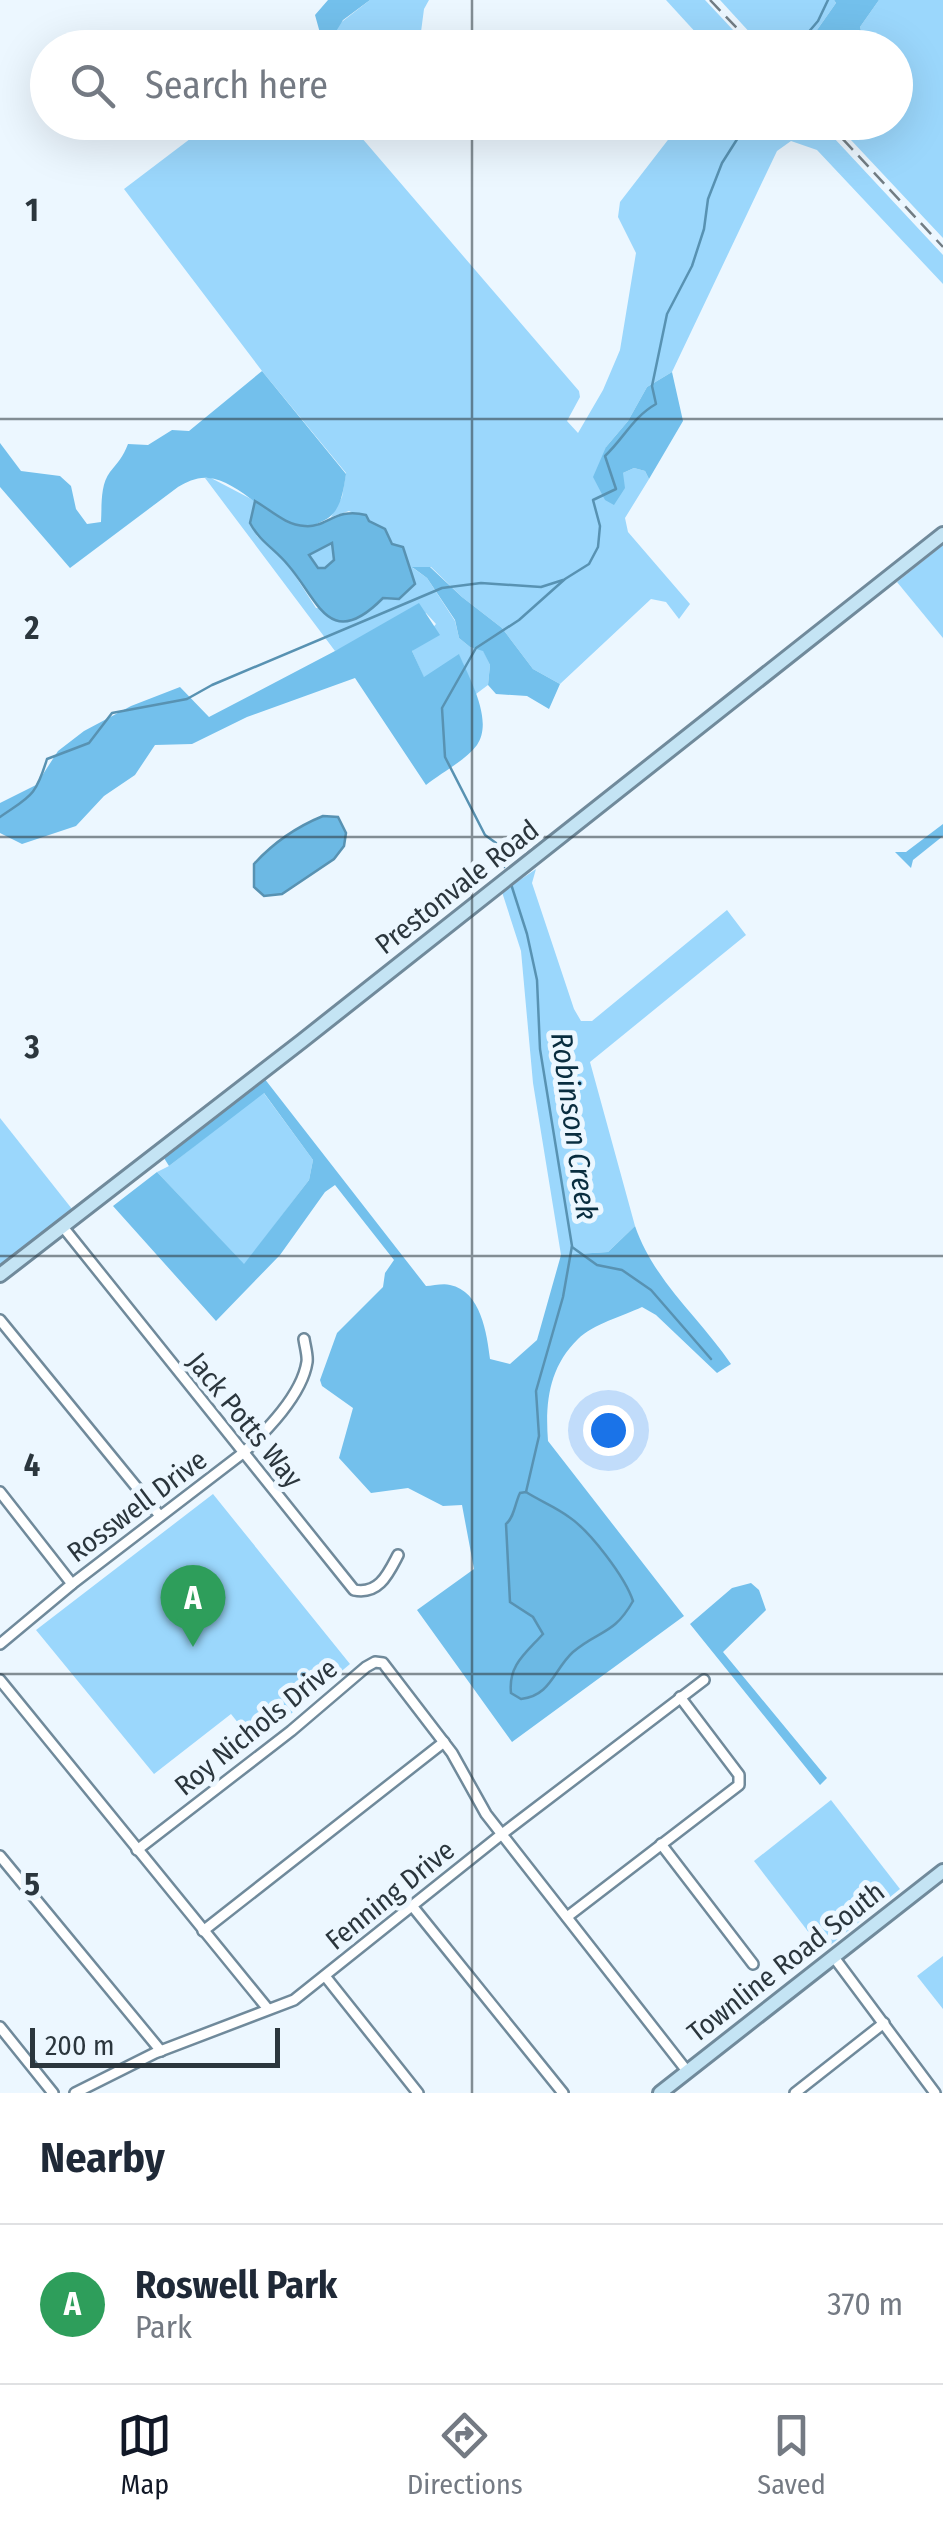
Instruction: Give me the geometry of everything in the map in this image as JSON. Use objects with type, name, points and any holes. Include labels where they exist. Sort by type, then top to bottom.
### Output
[{"type":"street","name":"Prestonvale Road","points":[[0,1275],[943,534]]},
{"type":"street","name":"Jack Potts Way","points":[[64,1227],[354,1590],[376,1588],[386,1579],[398,1555]]},
{"type":"street","points":[[0,1320],[160,1516]]},
{"type":"street","name":"Rosswell Drive","points":[[0,1644],[267,1431],[292,1396],[307,1362],[304,1339]]},
{"type":"street","points":[[0,1492],[72,1584]]},
{"type":"street","name":"Roy Nichols Drive","points":[[138,1850],[375,1662],[390,1669],[444,1742],[486,1814],[687,2071]]},
{"type":"street","points":[[0,1680],[268,2010]]},
{"type":"street","name":"Fenning Drive","points":[[75,2093],[162,2050],[294,2000],[704,1680]]},
{"type":"street","points":[[567,1917],[739,1785],[739,1775],[680,1697]]},
{"type":"street","points":[[203,1931],[444,1742]]},
{"type":"street","points":[[661,1844],[753,1964]]},
{"type":"street","points":[[0,1856],[162,2050]]},
{"type":"street","name":"Townline Road South","points":[[660,2093],[943,1871]]},
{"type":"street","points":[[413,1907],[562,2093]]},
{"type":"street","points":[[832,1956],[935,2093]]},
{"type":"street","points":[[325,1976],[418,2093]]},
{"type":"street","points":[[796,2093],[884,2023]]},
{"type":"street","points":[[0,2027],[53,2093]]},
{"type":"shaded area","points":[[328,0],[370,0],[343,20],[337,30],[319,30],[315,15]]},
{"type":"shaded area","points":[[370,0],[429,0],[421,30],[331,30]]},
{"type":"shaded area","points":[[666,0],[705,0],[733,30],[693,30]]},
{"type":"shaded area","points":[[720,0],[836,3],[817,30],[748,30]]},
{"type":"shaded area","points":[[834,0],[879,0],[861,30],[817,30],[836,3]]},
{"type":"shaded area","points":[[879,0],[943,0],[943,238],[851,140],[913,140],[913,30],[860,27]]},
{"type":"shaded area","points":[[189,140],[364,140],[579,391],[580,397],[567,421],[578,433],[620,350],[636,253],[618,217],[620,202],[668,140],[836,140],[943,255],[943,284],[817,150],[791,141],[777,151],[672,372],[647,387],[628,421],[606,447],[623,473],[634,468],[645,471],[649,479],[625,518],[628,532],[690,604],[679,619],[666,602],[651,599],[560,684],[533,669],[502,628],[431,567],[413,568],[427,578],[455,621],[459,638],[470,647],[483,650],[490,665],[488,685],[476,694],[459,655],[424,678],[412,651],[436,624],[426,613],[335,651],[205,478],[255,501],[250,523],[257,536],[287,563],[316,608],[370,611],[383,597],[392,544],[385,529],[349,511],[331,517],[342,497],[346,473],[262,371],[124,189]]},
{"type":"shaded area","points":[[262,371],[346,474],[337,507],[314,526],[296,526],[233,487],[200,478],[178,487],[70,568],[0,487],[0,443],[21,471],[60,476],[71,486],[76,509],[87,524],[101,522],[105,483],[128,444],[148,445],[172,430],[189,431]]},
{"type":"shaded area","points":[[672,372],[683,421],[649,479],[645,471],[634,468],[623,473],[625,488],[614,505],[605,500],[593,477],[606,447],[628,421],[647,387]]},
{"type":"shaded area","points":[[255,501],[285,520],[305,526],[339,515],[366,515],[369,521],[385,529],[392,544],[403,547],[415,584],[399,599],[383,598],[365,614],[350,621],[337,621],[317,605],[250,523]],"holes":[[[332,543],[334,560],[325,568],[318,568],[309,555]]]},
{"type":"shaded area","points":[[332,542],[334,560],[318,569],[309,555]]},
{"type":"shaded area","points":[[943,545],[943,638],[897,582]]},
{"type":"shaded area","points":[[412,567],[430,567],[502,628],[533,669],[560,684],[549,709],[527,696],[496,694],[488,685],[490,665],[483,651],[459,638],[455,620],[427,578]]},
{"type":"shaded area","points":[[419,603],[440,635],[412,651],[424,677],[459,654],[478,699],[483,724],[482,735],[472,751],[426,785],[355,678],[247,717],[192,744],[155,745],[135,775],[104,796],[76,826],[22,844],[0,833],[0,803],[36,785],[58,751],[84,731],[131,706],[180,687],[209,717]]},
{"type":"shaded area","points":[[323,816],[338,817],[346,833],[344,846],[334,859],[282,894],[264,896],[254,887],[254,864],[286,836]]},
{"type":"shaded area","points":[[943,824],[943,836],[913,860],[911,868],[895,852],[906,852]]},
{"type":"shaded area","points":[[536,869],[532,883],[581,1021],[592,1021],[727,910],[746,935],[590,1062],[635,1226],[608,1252],[561,1255],[533,1083],[521,951],[502,892]]},
{"type":"shaded area","points":[[264,1078],[426,1286],[450,1285],[469,1296],[481,1315],[490,1359],[510,1364],[537,1340],[561,1255],[608,1252],[635,1226],[665,1281],[731,1364],[717,1373],[656,1315],[642,1307],[584,1334],[561,1361],[551,1386],[548,1441],[684,1616],[512,1742],[417,1610],[474,1569],[462,1505],[443,1506],[408,1488],[371,1493],[339,1458],[353,1408],[322,1386],[320,1380],[337,1333],[383,1287],[385,1273],[394,1260],[335,1185],[325,1192],[280,1255],[216,1321],[113,1206],[157,1172],[244,1264],[309,1180],[313,1160],[264,1093],[169,1166],[164,1158]]},
{"type":"shaded area","points":[[263,1092],[313,1160],[309,1180],[244,1265],[157,1172]]},
{"type":"shaded area","points":[[0,1118],[72,1209],[0,1265]]},
{"type":"shaded area","points":[[526,1492],[564,1513],[587,1533],[615,1568],[633,1601],[613,1626],[573,1652],[546,1687],[521,1699],[511,1693],[512,1675],[543,1634],[533,1617],[510,1602],[506,1524],[520,1493]]},
{"type":"shaded area","points":[[213,1494],[350,1664],[255,1744],[231,1714],[154,1774],[36,1630]]},
{"type":"shaded area","points":[[751,1583],[759,1590],[766,1610],[723,1652],[827,1778],[820,1785],[690,1624],[732,1588]]},
{"type":"shaded area","points":[[831,1800],[900,1889],[823,1951],[754,1861]]},
{"type":"shaded area","points":[[943,1956],[943,2009],[917,1976]]},
{"type":"waterway","name":"Robinson Creek","points":[[810,30],[828,0]]},
{"type":"waterway","name":"Robinson Creek","points":[[504,867],[496,843],[485,835],[445,757],[442,708],[476,648],[519,620],[565,579],[589,564],[598,547],[600,526],[593,500],[616,489],[605,456],[635,421],[656,404],[652,386],[667,314],[692,266],[704,229],[708,199],[722,163],[737,140]]},
{"type":"waterway","points":[[0,817],[30,795],[47,759],[89,743],[112,713],[187,699],[442,588],[481,583],[541,587],[563,580]]},
{"type":"waterway","name":"Robinson Creek","points":[[511,884],[537,980],[540,1049],[572,1246],[563,1297],[536,1391],[539,1436],[526,1492]]},
{"type":"waterway","points":[[572,1247],[597,1265],[622,1270],[651,1290],[711,1359]]},
{"type":"railway","points":[[710,0],[739,30]]},
{"type":"railway","points":[[844,140],[943,247]]},
{"type":"place","name":"Roswell Park","points":[[193,1647]]}]
